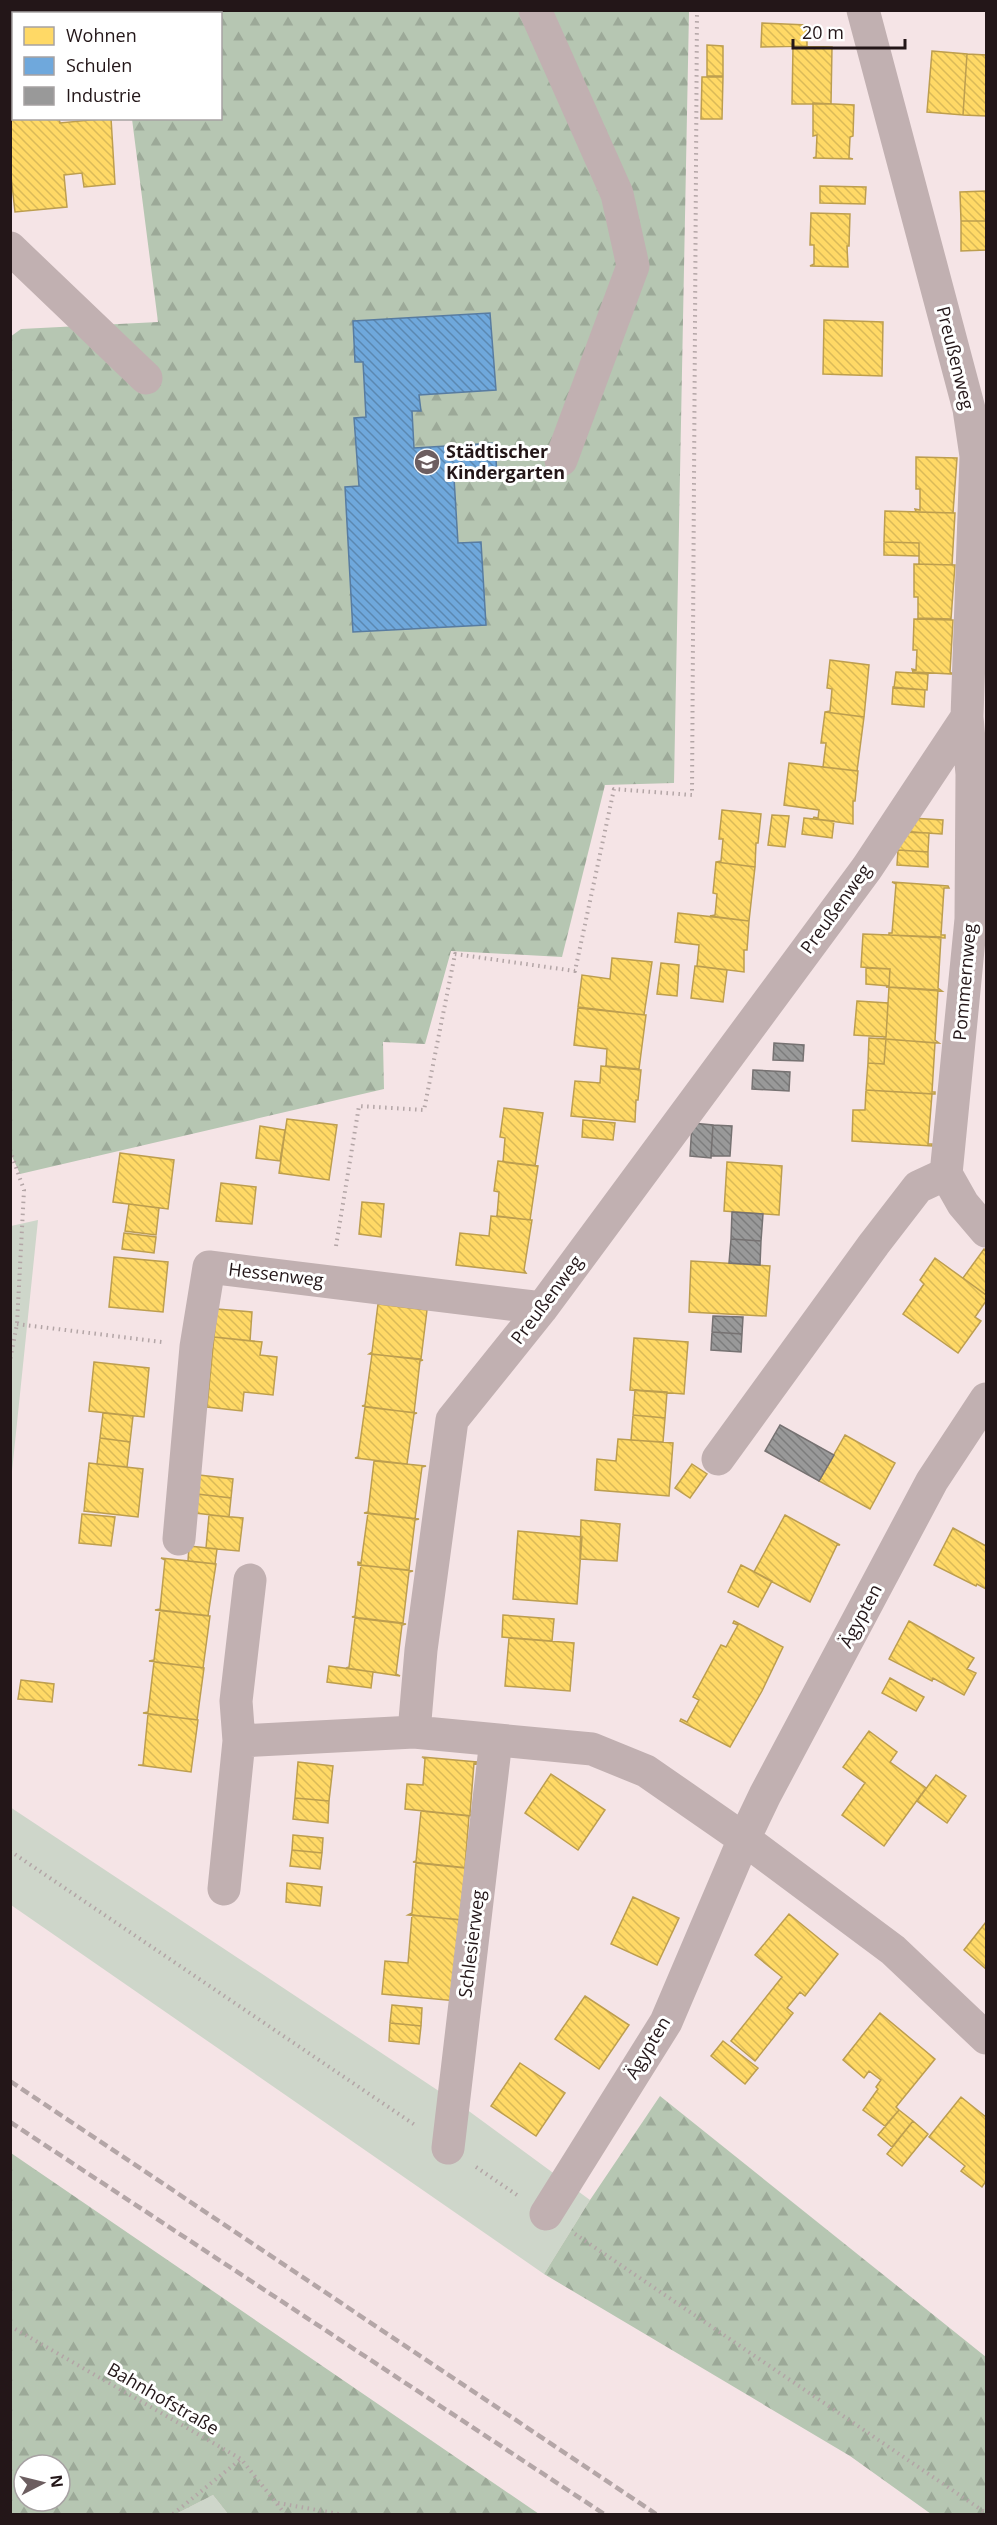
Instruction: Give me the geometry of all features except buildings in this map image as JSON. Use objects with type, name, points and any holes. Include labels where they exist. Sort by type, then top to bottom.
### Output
[{"type":"street","points":[[535,10],[617,194],[633,266],[561,460]]},
{"type":"street","name":"Preußenweg","points":[[414,1732],[421,1650],[452,1419],[542,1308],[867,868],[967,717],[976,456],[969,409],[863,10]]},
{"type":"street","points":[[10,248],[146,378]]},
{"type":"street","name":"Pommernweg","points":[[946,1174],[971,919],[972,774],[967,717]]},
{"type":"street","points":[[718,1459],[874,1244],[918,1188],[946,1174],[963,1204],[987,1231]]},
{"type":"street","name":"Hessenweg","points":[[179,1539],[196,1347],[209,1267],[542,1308]]},
{"type":"street","name":"Ägypten","points":[[546,2214],[666,2022],[744,1839],[932,1481],[987,1399]]},
{"type":"street","points":[[224,1889],[239,1742],[236,1701],[250,1580]]},
{"type":"street","points":[[239,1742],[414,1732],[592,1749],[646,1771],[744,1839],[893,1950],[987,2038]]},
{"type":"street","name":"Schlesierweg","points":[[448,2148],[496,1740]]},
{"type":"path","points":[[331,1282],[359,1106],[424,1110],[455,954],[574,971],[614,789],[692,795],[697,10]]},
{"type":"path","points":[[10,1150],[24,1190],[17,1324],[10,1360]]},
{"type":"path","points":[[17,1324],[196,1347]]},
{"type":"path","points":[[10,1851],[987,2513]]},
{"type":"path","name":"Bahnhofstraße","points":[[10,2326],[241,2459],[285,2514]]},
{"type":"path","points":[[173,2514],[241,2459]]},
{"type":"path","points":[[277,2502],[339,2514]]},
{"type":"shaded area","points":[[38,1220],[11,1481],[11,1226]]},
{"type":"shaded area","points":[[10,1807],[466,2109],[590,2200],[544,2274],[11,1905]]},
{"type":"shaded area","points":[[213,2495],[228,2514],[176,2514]]},
{"type":"green space","points":[[689,11],[674,783],[605,785],[562,957],[451,951],[425,1044],[383,1042],[384,1089],[20,1174],[10,1152],[10,337],[21,329],[158,322],[132,120],[222,120],[222,12],[117,12]]},
{"type":"green space","points":[[660,2096],[986,2357],[986,2514],[931,2514],[850,2456],[544,2274],[590,2200]]},
{"type":"green space","points":[[11,2153],[539,2514],[228,2514],[213,2495],[176,2514],[11,2514]]},
{"type":"railway","points":[[10,2081],[656,2514]]},
{"type":"railway","points":[[10,2122],[604,2514]]},
{"type":"place","name":"Städtischer Kindergarten","points":[[427,462]]}]
